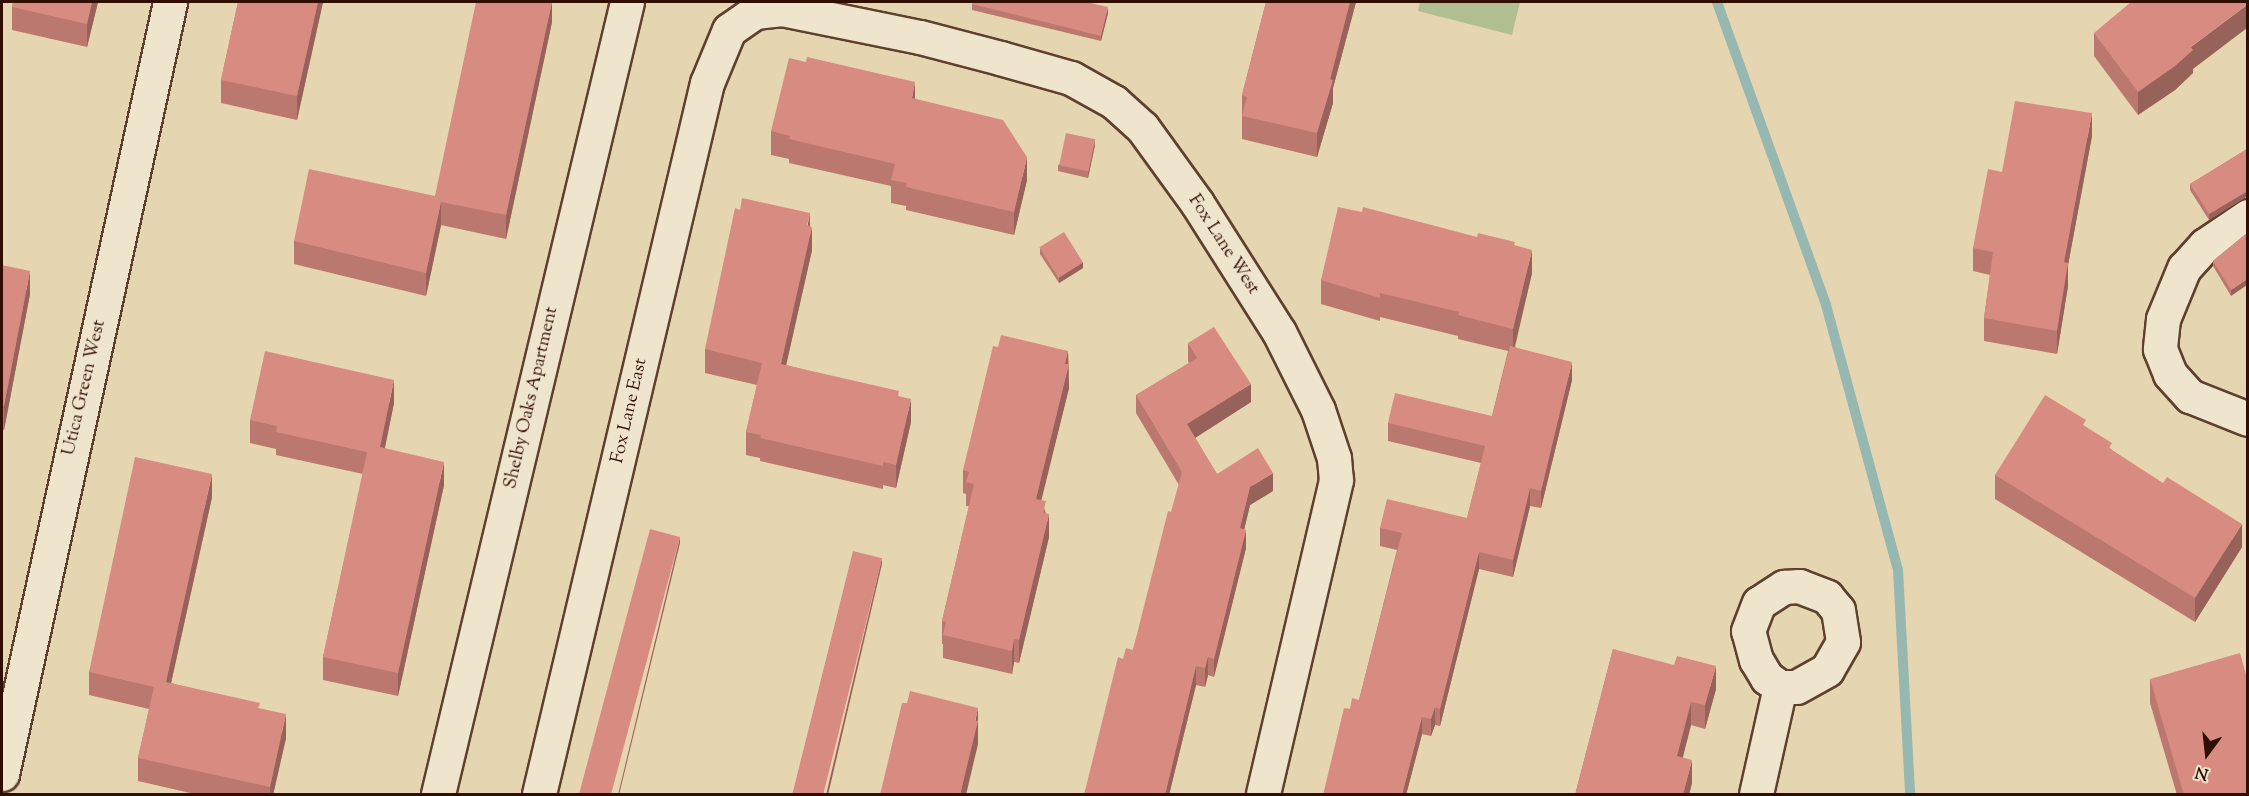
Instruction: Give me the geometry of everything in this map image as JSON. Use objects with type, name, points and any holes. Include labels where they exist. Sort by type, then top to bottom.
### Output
[{"type":"street","name":"Utica Green West","points":[[2,774],[170,2]]},
{"type":"street","name":"Shelby Oaks Apartment","points":[[438,795],[627,2]]},
{"type":"street","name":"Fox Lane West","points":[[729,30],[755,12],[782,9],[920,37],[1071,78],[1130,115],[1197,203],[1279,332],[1318,410],[1334,458],[1334,498],[1263,795]]},
{"type":"street","name":"Fox Lane East","points":[[539,795],[707,83],[729,30]]},
{"type":"street","points":[[2247,216],[2205,244],[2184,268],[2163,319],[2160,350],[2170,374],[2190,396],[2247,419]]},
{"type":"street","points":[[1756,795],[1780,687]]},
{"type":"green space","points":[[1420,2],[1520,2],[1512,35],[1418,11]]},
{"type":"building","points":[[13,2],[92,2],[87,24],[12,7]]},
{"type":"building","points":[[238,2],[318,2],[297,96],[221,80]]},
{"type":"building","points":[[476,2],[552,2],[506,215],[441,202],[426,273],[294,241],[309,169],[435,196]]},
{"type":"building","points":[[973,2],[1086,2],[1108,7],[1101,36],[972,4]]},
{"type":"building","points":[[1266,2],[1350,2],[1330,79],[1333,80],[1317,133],[1242,116],[1247,97],[1242,95]]},
{"type":"building","points":[[2131,2],[2247,2],[2247,5],[2191,47],[2193,50],[2175,66],[2138,92],[2094,33]]},
{"type":"building","points":[[807,57],[915,82],[912,98],[1003,120],[1027,157],[1014,212],[906,187],[907,183],[891,180],[895,164],[789,139],[790,136],[771,131],[789,58],[806,62]]},
{"type":"building","points":[[2015,101],[2092,113],[2064,262],[2068,263],[2057,331],[1984,318],[1993,252],[1973,248],[1988,169],[2002,172]]},
{"type":"building","points":[[1066,133],[1095,139],[1088,172],[1059,165]]},
{"type":"building","points":[[2247,149],[2247,192],[2209,214],[2190,184]]},
{"type":"building","points":[[742,198],[810,213],[807,225],[812,227],[781,364],[899,391],[898,396],[911,399],[896,465],[883,462],[883,466],[760,438],[761,435],[746,432],[762,363],[705,349],[735,208],[740,210]]},
{"type":"building","points":[[1338,207],[1362,212],[1363,207],[1477,237],[1478,233],[1515,242],[1514,245],[1532,250],[1513,329],[1458,315],[1459,312],[1380,293],[1380,298],[1321,280]]},
{"type":"building","points":[[1064,232],[1083,263],[1058,278],[1039,247]]},
{"type":"building","points":[[2247,233],[2247,279],[2231,290],[2213,261]]},
{"type":"building","points":[[2,265],[30,271],[4,406],[2,406]]},
{"type":"building","points":[[1214,327],[1251,384],[1187,424],[1217,474],[1258,448],[1273,473],[1250,487],[1240,528],[1246,530],[1214,659],[1208,657],[1205,668],[1196,666],[1165,795],[1084,795],[1118,657],[1123,659],[1126,648],[1133,650],[1168,511],[1171,512],[1182,472],[1136,395],[1197,358],[1188,343]]},
{"type":"building","points":[[1001,335],[1068,351],[1065,364],[1069,364],[1036,499],[1046,501],[1043,513],[1049,514],[1019,640],[1014,639],[1012,651],[943,635],[946,622],[942,621],[974,484],[966,482],[969,472],[963,470],[993,346],[998,347]]},
{"type":"building","points":[[1510,346],[1572,362],[1541,491],[1530,488],[1513,560],[1479,552],[1440,709],[1435,707],[1431,719],[1422,717],[1402,795],[1323,795],[1344,708],[1350,709],[1352,698],[1359,700],[1402,533],[1380,528],[1387,499],[1467,518],[1485,446],[1388,423],[1395,393],[1492,416]]},
{"type":"building","points":[[265,351],[394,380],[380,447],[444,462],[398,673],[323,657],[367,452],[276,432],[277,426],[250,420]]},
{"type":"building","points":[[2045,395],[2086,420],[2083,425],[2112,443],[2109,448],[2163,483],[2167,477],[2242,524],[2195,598],[1995,475]]},
{"type":"building","points":[[135,457],[212,474],[166,682],[260,703],[258,708],[286,714],[270,787],[138,758],[154,687],[89,672]]},
{"type":"building","points":[[650,529],[680,537],[611,794],[579,794]]},
{"type":"building","points":[[853,551],[882,558],[823,794],[792,794]]},
{"type":"building","points":[[1613,649],[1674,665],[1677,656],[1716,666],[1705,705],[1691,702],[1677,756],[1692,760],[1683,795],[1575,795]]},
{"type":"building","points":[[2240,653],[2247,678],[2247,795],[2184,795],[2150,679]]},
{"type":"building","points":[[910,691],[978,708],[975,721],[978,721],[960,795],[880,795],[902,703],[907,703]]},
{"type":"waterway","points":[[1717,2],[1826,305],[1898,570],[1910,794]]}]
